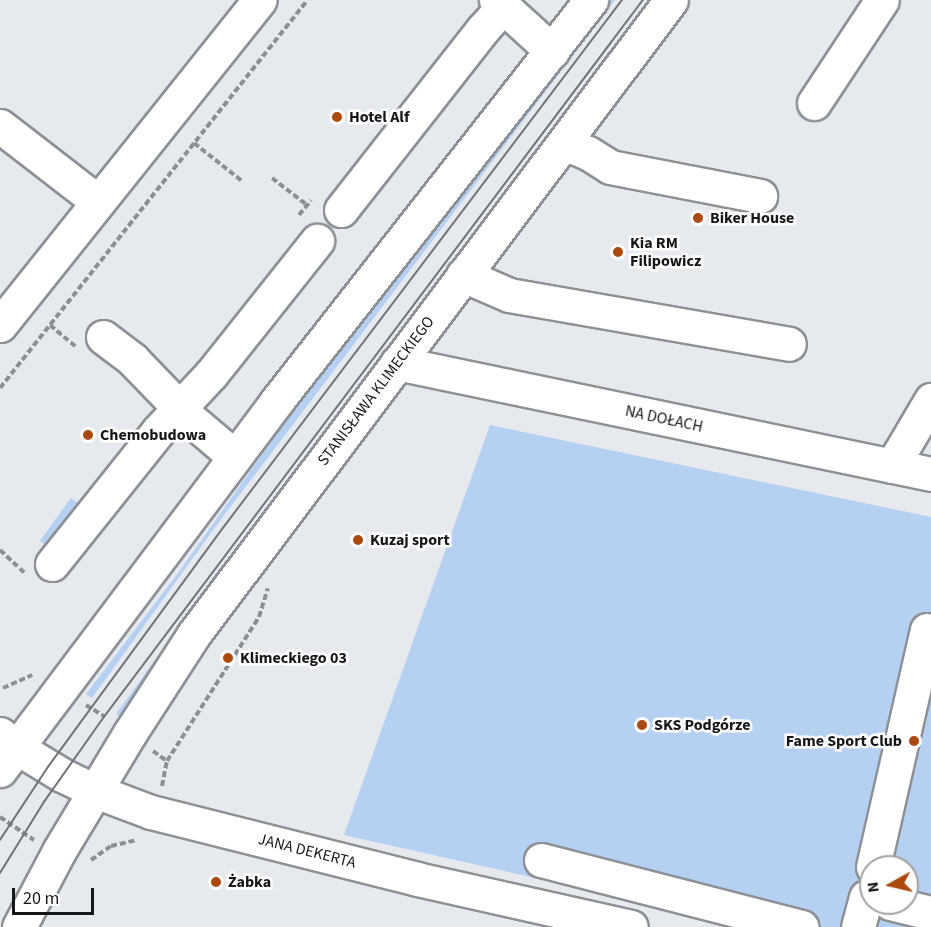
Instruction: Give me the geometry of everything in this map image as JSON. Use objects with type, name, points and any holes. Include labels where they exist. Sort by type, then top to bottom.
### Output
[{"type":"main road","points":[[0,325],[259,0]]},
{"type":"main road","points":[[5,750],[591,0]]},
{"type":"main road","name":"STANISŁAWA KLIMECKIEGO","points":[[19,927],[59,851],[194,634],[671,0]]},
{"type":"main road","points":[[814,102],[882,0]]},
{"type":"main road","points":[[328,203],[483,29],[499,4],[552,51]]},
{"type":"main road","points":[[0,126],[97,201]]},
{"type":"main road","points":[[564,143],[588,153],[610,167],[760,196]]},
{"type":"main road","points":[[52,564],[158,431],[212,374],[305,232]]},
{"type":"main road","points":[[463,275],[509,295],[789,344]]},
{"type":"main road","points":[[92,345],[133,360],[179,408],[235,457]]},
{"type":"main road","name":"NA DOŁACH","points":[[397,363],[931,474]]},
{"type":"main road","points":[[892,466],[931,400]]},
{"type":"main road","points":[[879,855],[927,630]]},
{"type":"main road","name":"JANA DEKERTA","points":[[5,750],[95,791],[151,812],[417,879],[631,927]]},
{"type":"main road","points":[[557,910],[553,863],[802,927]]},
{"type":"path","points":[[0,388],[307,0]]},
{"type":"path","points":[[194,143],[242,181]]},
{"type":"path","points":[[272,178],[307,205],[328,203]]},
{"type":"path","points":[[305,232],[307,205]]},
{"type":"path","points":[[51,325],[92,345]]},
{"type":"path","points":[[162,788],[167,761],[260,617],[271,578]]},
{"type":"path","points":[[3,688],[36,673]]},
{"type":"path","points":[[80,701],[112,722]]},
{"type":"path","points":[[148,747],[167,761]]},
{"type":"path","points":[[0,817],[37,842]]},
{"type":"path","points":[[87,863],[111,846],[139,839]]},
{"type":"shaded area","points":[[611,0],[615,0],[216,526],[92,698],[86,694],[178,573],[327,363]]},
{"type":"shaded area","points":[[368,373],[123,719],[116,714],[219,571]]},
{"type":"shaded area","name":"SKS Podgórze","points":[[490,425],[931,517],[931,927],[753,927],[344,835]]},
{"type":"shaded area","points":[[71,498],[86,509],[55,552],[40,541]]},
{"type":"tram line","points":[[0,840],[48,767],[223,528],[622,0]]},
{"type":"tram line","points":[[0,873],[44,802],[104,717],[643,0]]},
{"type":"place","name":"Hotel Alf","points":[[337,117]]},
{"type":"place","name":"Biker House","points":[[698,218]]},
{"type":"place","name":"Kia RM Filipowicz","points":[[618,252]]},
{"type":"place","name":"Chemobudowa","points":[[88,435]]},
{"type":"place","name":"Kuzaj sport","points":[[358,540]]},
{"type":"place","name":"Klimeckiego 03","points":[[228,658]]},
{"type":"place","name":"SKS Podgórze","points":[[642,725]]},
{"type":"place","name":"Fame Sport Club","points":[[914,741]]},
{"type":"place","name":"Żabka","points":[[216,882]]}]
